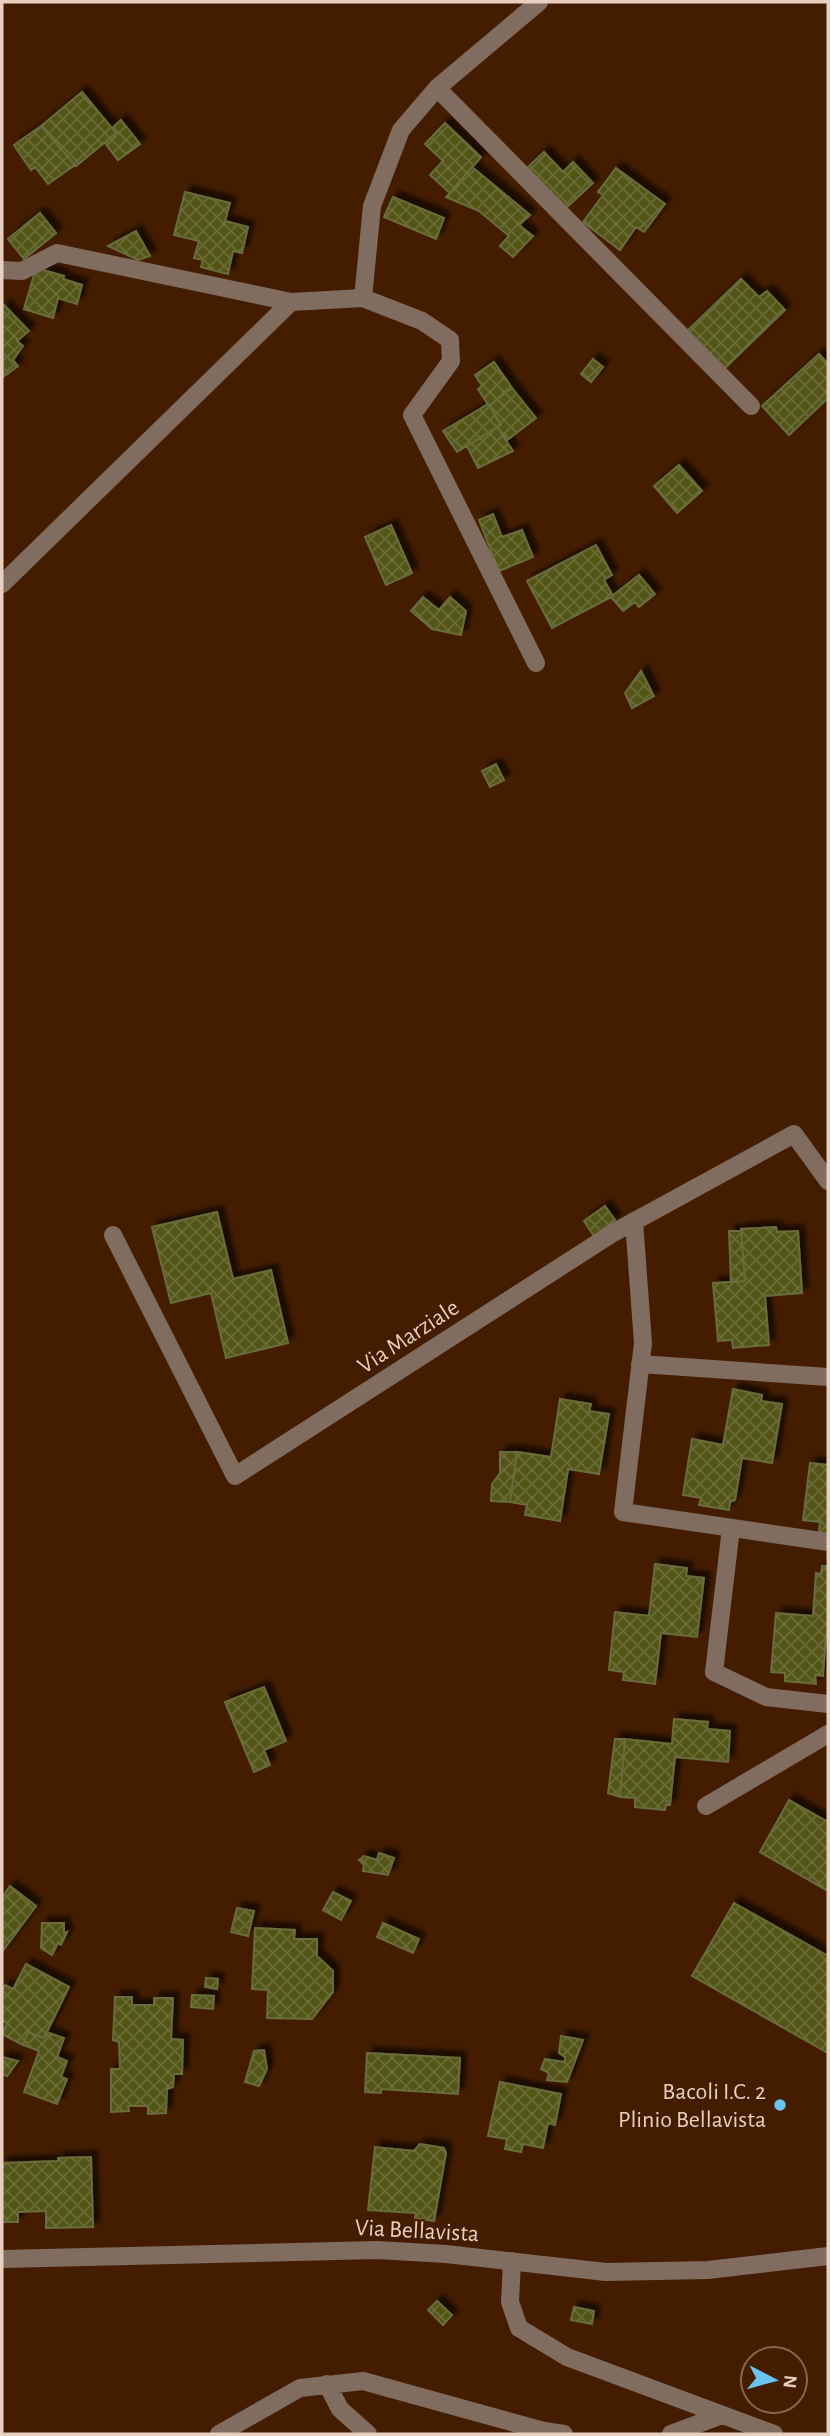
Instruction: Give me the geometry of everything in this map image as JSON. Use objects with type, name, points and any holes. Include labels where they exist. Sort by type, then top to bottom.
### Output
[{"type":"street","points":[[362,298],[372,206],[401,130],[437,88],[540,2]]},
{"type":"street","points":[[437,88],[751,406]]},
{"type":"street","points":[[2,270],[22,271],[57,253],[291,302],[362,298],[422,321],[450,340],[451,361],[412,415],[536,663]]},
{"type":"street","points":[[2,584],[291,302]]},
{"type":"street","name":"Via Marziale","points":[[113,1235],[236,1476],[634,1221],[794,1134],[828,1181]]},
{"type":"street","points":[[634,1221],[643,1343],[623,1512],[828,1542]]},
{"type":"street","points":[[640,1364],[828,1377]]},
{"type":"street","points":[[731,1528],[714,1672],[766,1697],[828,1704]]},
{"type":"street","points":[[706,1806],[828,1734]]},
{"type":"street","name":"Via Bellavista","points":[[2,2259],[377,2250],[606,2272],[708,2270],[828,2256]]},
{"type":"street","points":[[512,2261],[510,2302],[519,2328],[568,2357],[774,2434]]},
{"type":"street","points":[[219,2434],[300,2388],[363,2381],[544,2431],[564,2434]]},
{"type":"street","points":[[327,2384],[340,2409],[368,2434]]},
{"type":"street","points":[[671,2434],[722,2415]]},
{"type":"building","points":[[82,92],[116,133],[76,166],[41,126]]},
{"type":"building","points":[[121,120],[140,144],[118,160],[105,143],[116,133],[112,128]]},
{"type":"building","points":[[445,123],[481,157],[450,193],[430,175],[443,161],[425,144]]},
{"type":"building","points":[[41,126],[75,165],[48,184],[35,167],[31,170],[14,145]]},
{"type":"building","points":[[544,152],[563,172],[573,162],[593,183],[565,209],[527,168]]},
{"type":"building","points":[[472,167],[530,215],[519,225],[533,236],[513,257],[500,246],[509,236],[479,211],[446,197]]},
{"type":"building","points":[[616,168],[665,204],[644,232],[636,227],[620,250],[583,222],[603,195],[598,192]]},
{"type":"building","points":[[185,192],[230,203],[225,221],[248,227],[242,253],[233,251],[228,274],[201,267],[203,260],[194,258],[199,241],[174,235]]},
{"type":"building","points":[[393,197],[444,218],[436,239],[384,217]]},
{"type":"building","points":[[40,213],[56,233],[24,259],[8,239]]},
{"type":"building","points":[[136,231],[150,256],[138,260],[108,246]]},
{"type":"building","points":[[36,268],[64,276],[63,279],[82,285],[77,304],[58,298],[53,318],[24,309]]},
{"type":"building","points":[[741,279],[759,297],[767,291],[785,310],[723,370],[686,332]]},
{"type":"building","points":[[4,305],[29,331],[17,341],[23,346],[13,360],[18,366],[3,377],[2,307]]},
{"type":"building","points":[[819,354],[828,364],[828,398],[789,435],[762,406]]},
{"type":"building","points":[[593,359],[603,367],[591,382],[581,374]]},
{"type":"building","points":[[494,362],[512,388],[489,406],[478,389],[482,386],[475,375]]},
{"type":"building","points":[[512,388],[536,418],[507,440],[497,427],[501,425],[489,406]]},
{"type":"building","points":[[488,404],[501,425],[457,452],[443,431]]},
{"type":"building","points":[[497,427],[513,451],[478,468],[467,446]]},
{"type":"building","points":[[679,465],[702,491],[677,513],[654,486]]},
{"type":"building","points":[[493,514],[502,537],[522,530],[533,557],[499,571],[479,520]]},
{"type":"building","points":[[391,525],[412,573],[386,585],[365,537]]},
{"type":"building","points":[[596,545],[612,575],[604,580],[613,596],[552,628],[527,581]]},
{"type":"building","points":[[639,575],[655,594],[639,607],[635,602],[623,611],[611,597]]},
{"type":"building","points":[[423,597],[439,610],[450,597],[466,611],[461,635],[432,629],[411,611]]},
{"type":"building","points":[[641,671],[654,696],[632,708],[625,693]]},
{"type":"building","points":[[496,764],[504,780],[490,787],[482,771]]},
{"type":"building","points":[[605,1206],[615,1220],[594,1236],[584,1221]]},
{"type":"building","points":[[217,1212],[233,1279],[271,1270],[288,1343],[226,1358],[211,1293],[171,1303],[152,1227]]},
{"type":"building","points":[[776,1227],[777,1232],[798,1231],[802,1293],[765,1296],[769,1345],[733,1348],[732,1340],[718,1341],[713,1283],[745,1281],[741,1229]]},
{"type":"building","points":[[729,1231],[741,1231],[745,1281],[731,1282]]},
{"type":"building","points":[[733,1389],[762,1395],[761,1401],[782,1404],[772,1463],[742,1458],[735,1500],[730,1502],[729,1510],[699,1505],[701,1498],[683,1495],[692,1439],[723,1445]]},
{"type":"building","points":[[560,1399],[591,1404],[589,1411],[609,1414],[599,1474],[568,1469],[560,1521],[525,1515],[527,1505],[510,1502],[517,1452],[551,1457]]},
{"type":"building","points":[[500,1452],[517,1452],[510,1502],[491,1501],[492,1484],[500,1473]]},
{"type":"building","points":[[810,1463],[828,1465],[828,1534],[819,1533],[820,1522],[803,1520]]},
{"type":"building","points":[[655,1564],[687,1568],[686,1576],[704,1578],[697,1637],[661,1633],[655,1684],[623,1680],[624,1672],[609,1670],[615,1612],[649,1616]]},
{"type":"building","points":[[822,1566],[828,1566],[828,1634],[823,1676],[815,1675],[816,1684],[785,1681],[785,1673],[771,1672],[776,1613],[813,1616],[816,1573],[821,1574]]},
{"type":"building","points":[[264,1687],[286,1741],[264,1750],[270,1765],[254,1772],[225,1702]]},
{"type":"building","points":[[674,1719],[708,1722],[707,1729],[730,1731],[728,1762],[675,1757],[670,1805],[666,1805],[665,1810],[635,1807],[635,1798],[620,1797],[625,1739],[672,1744]]},
{"type":"building","points":[[615,1739],[625,1739],[620,1797],[608,1793]]},
{"type":"building","points":[[789,1800],[828,1822],[828,1891],[760,1852]]},
{"type":"building","points":[[379,1853],[394,1858],[388,1875],[363,1871],[364,1865],[359,1860],[364,1856],[377,1860]]},
{"type":"building","points":[[10,1886],[36,1906],[2,1952],[2,1898]]},
{"type":"building","points":[[333,1892],[351,1901],[341,1920],[323,1910]]},
{"type":"building","points":[[734,1903],[828,1956],[828,2053],[692,1976]]},
{"type":"building","points":[[237,1908],[254,1911],[248,1936],[231,1932]]},
{"type":"building","points":[[42,1923],[64,1923],[64,1933],[67,1932],[52,1955],[41,1948]]},
{"type":"building","points":[[383,1923],[419,1939],[413,1953],[377,1937]]},
{"type":"building","points":[[255,1928],[295,1930],[294,1939],[317,1939],[317,1956],[333,1971],[333,1992],[312,2019],[267,2018],[268,1990],[252,1989]]},
{"type":"building","points":[[26,1964],[69,1987],[44,2038],[28,2032],[23,2045],[2,2034],[7,2023],[2,2021],[2,1991],[5,1985],[13,1989]]},
{"type":"building","points":[[206,1978],[218,1979],[217,1989],[205,1987]]},
{"type":"building","points":[[192,1995],[214,1996],[213,2009],[191,2007]]},
{"type":"building","points":[[115,1997],[132,1997],[132,2005],[154,2005],[154,1998],[173,1998],[171,2039],[183,2040],[182,2074],[174,2074],[173,2087],[167,2089],[166,2113],[148,2114],[148,2106],[128,2106],[129,2111],[111,2112],[111,2069],[120,2069],[119,2042],[113,2040]]},
{"type":"building","points":[[28,2032],[44,2038],[46,2032],[64,2038],[57,2057],[67,2061],[61,2077],[67,2079],[57,2104],[24,2092],[39,2051],[23,2045]]},
{"type":"building","points":[[561,2036],[583,2040],[567,2082],[547,2080],[549,2073],[541,2069],[545,2059],[565,2062],[565,2057],[559,2053]]},
{"type":"building","points":[[264,2050],[267,2069],[259,2086],[245,2082],[254,2051]]},
{"type":"building","points":[[367,2053],[460,2058],[458,2094],[381,2089],[381,2093],[365,2092]]},
{"type":"building","points":[[2,2057],[18,2061],[7,2076],[2,2074]]},
{"type":"building","points":[[500,2082],[561,2094],[555,2125],[548,2123],[543,2148],[523,2144],[521,2152],[505,2149],[507,2139],[488,2136]]},
{"type":"building","points":[[420,2144],[444,2148],[446,2153],[434,2221],[415,2218],[416,2213],[368,2210],[375,2147],[414,2151]]},
{"type":"building","points":[[91,2157],[93,2227],[46,2228],[46,2211],[18,2212],[18,2222],[2,2222],[2,2163]]},
{"type":"building","points":[[437,2301],[452,2315],[443,2325],[428,2310]]},
{"type":"building","points":[[574,2307],[594,2311],[592,2324],[571,2320]]},
{"type":"place","name":"Bacoli I.C. 2 Plinio Bellavista","points":[[780,2105]]}]
